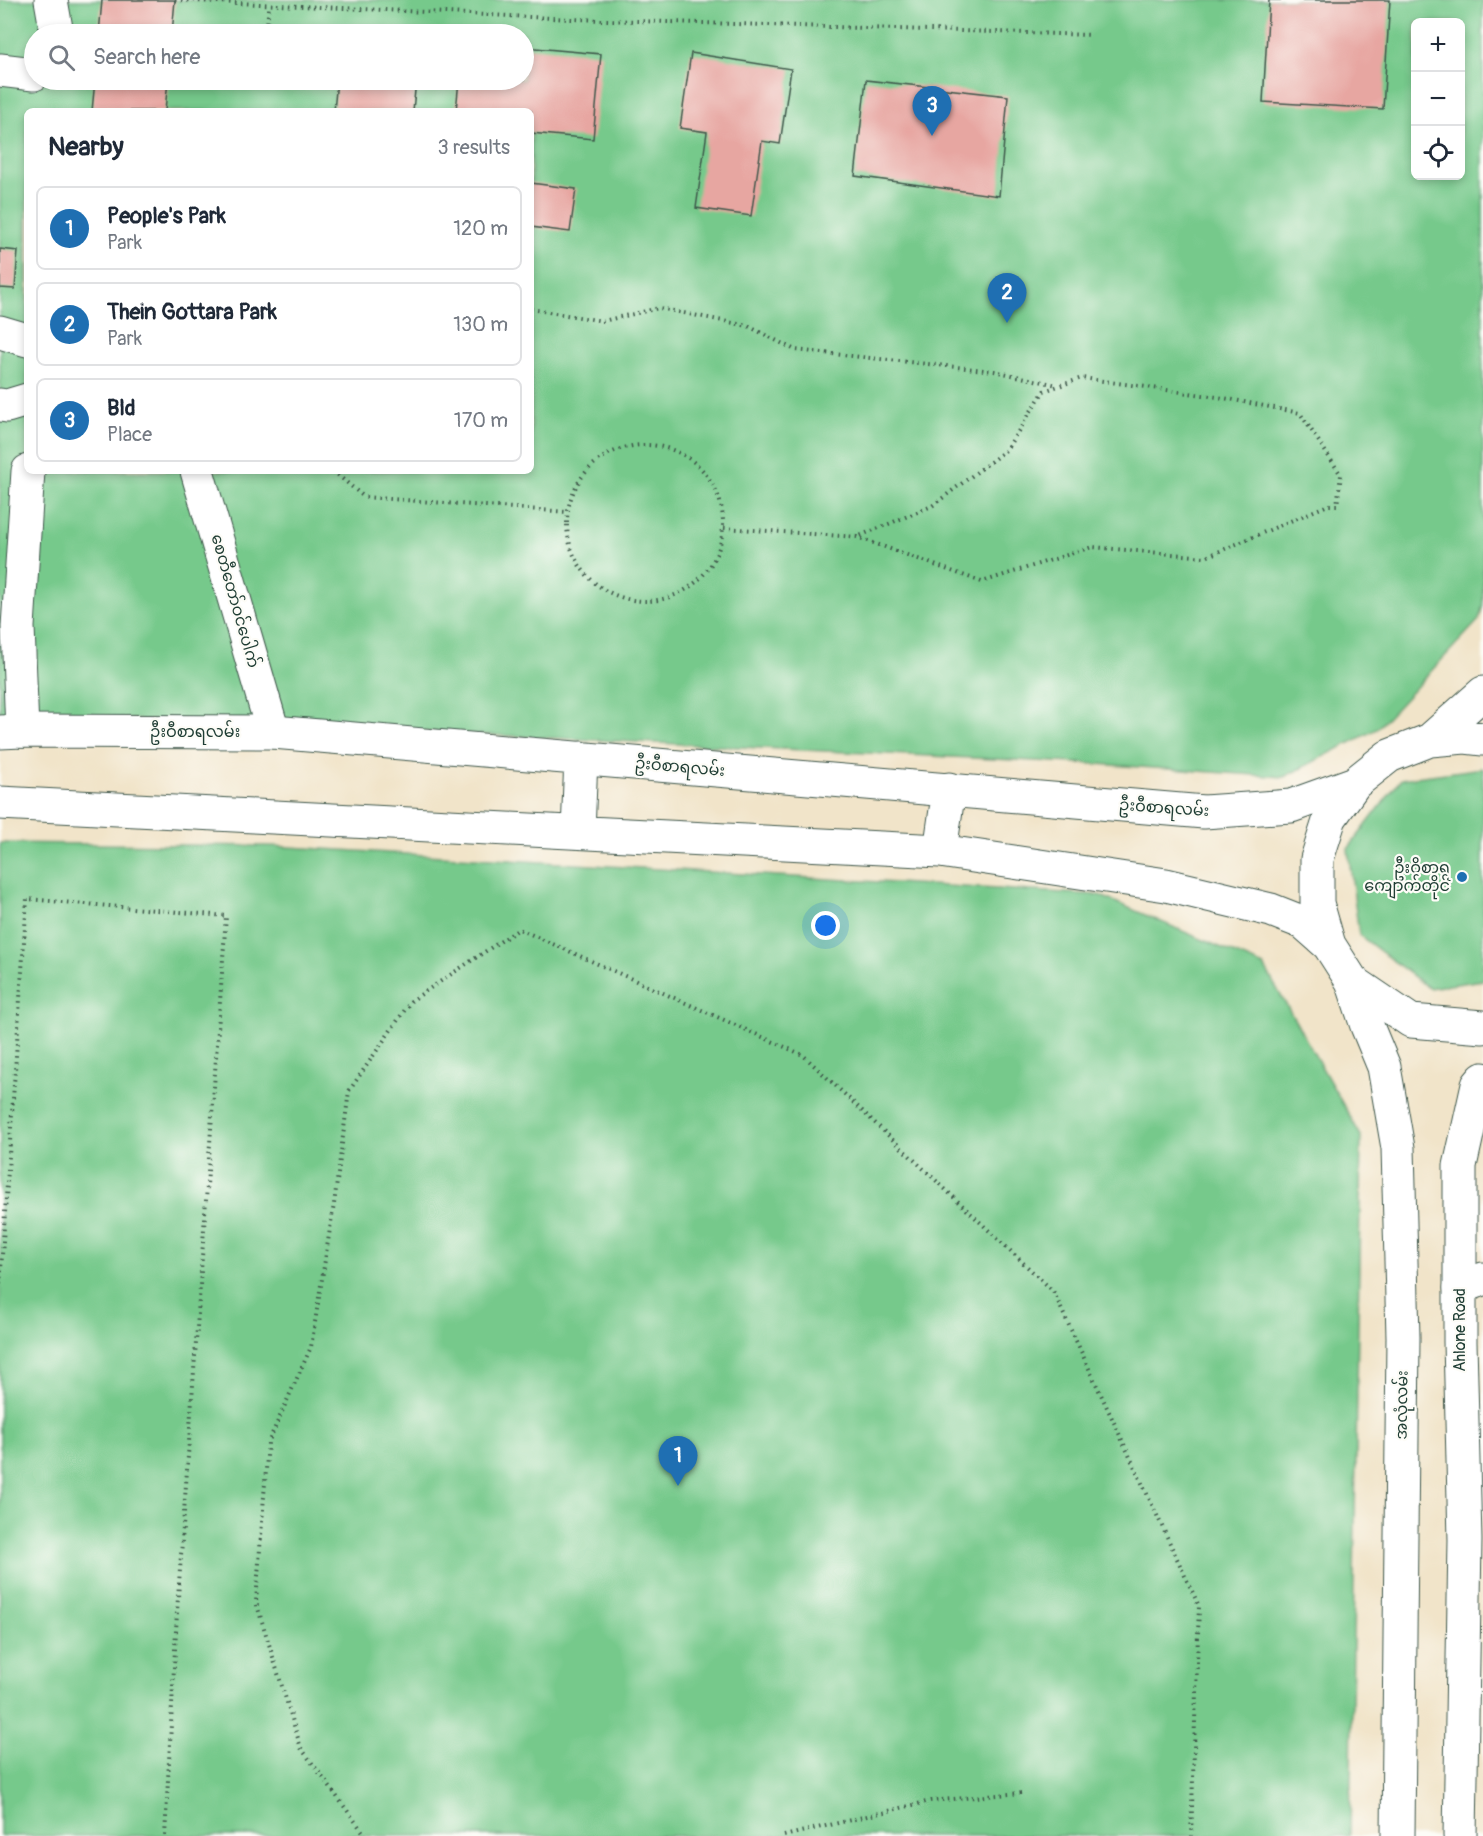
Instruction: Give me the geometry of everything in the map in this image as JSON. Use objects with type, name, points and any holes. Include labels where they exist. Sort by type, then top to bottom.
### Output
[{"type":"main road","points":[[51,0],[55,24]]},
{"type":"main road","points":[[0,70],[24,73]]},
{"type":"main road","points":[[0,332],[24,339]]},
{"type":"main road","points":[[0,405],[8,406],[24,401]]},
{"type":"main road","points":[[11,731],[9,627],[28,474]]},
{"type":"main road","name":"စေတီတော်ဝင်ပေါက်","points":[[197,474],[273,732]]},
{"type":"main road","points":[[1430,740],[1483,693]]},
{"type":"main road","name":"ဦးဝီစာရလမ်း","points":[[11,731],[273,732],[1204,812],[1291,806],[1355,783]]},
{"type":"main road","points":[[1329,945],[1317,903],[1317,860],[1330,818],[1355,783],[1389,756],[1430,740],[1464,737],[1483,739]]},
{"type":"main road","points":[[578,832],[581,758]]},
{"type":"main road","points":[[940,851],[949,789]]},
{"type":"main road","points":[[0,803],[940,851],[1166,885],[1271,910],[1304,922],[1329,945],[1352,981],[1411,1021],[1483,1027]]},
{"type":"main road","name":"အလုံလမ်း","points":[[1352,981],[1366,1026],[1383,1067],[1398,1148],[1402,1349],[1398,1836]]},
{"type":"main road","name":"Ahlone Road","points":[[1460,1836],[1472,1797],[1474,1539],[1460,1342],[1472,1284],[1460,1166],[1478,1085],[1483,1079]]},
{"type":"path","points":[[176,0],[572,19],[1092,35]]},
{"type":"path","points":[[267,24],[269,5]]},
{"type":"path","points":[[534,310],[603,321],[658,308],[748,326],[795,350],[994,371],[1059,386]]},
{"type":"path","points":[[724,528],[857,537],[982,582],[1092,547],[1206,557],[1328,505],[1337,505],[1341,475],[1300,413],[1224,398],[1082,378],[1044,391],[1006,450],[932,506],[857,537]]},
{"type":"path","points":[[640,444],[667,447],[691,458],[710,477],[721,502],[724,528],[718,553],[699,580],[686,591],[662,600],[637,602],[613,595],[592,581],[576,561],[568,538],[568,512],[576,487],[592,465],[614,451],[640,444]]},
{"type":"path","points":[[337,474],[364,497],[568,512]]},
{"type":"path","points":[[0,1284],[27,899],[226,916],[178,1600],[165,1836]]},
{"type":"path","points":[[366,1836],[301,1748],[256,1602],[268,1443],[310,1347],[334,1204],[348,1091],[411,1001],[519,929],[803,1055],[1053,1291],[1199,1606],[1191,1836]]},
{"type":"path","points":[[784,1836],[930,1801],[1022,1793]]},
{"type":"green space","points":[[0,0],[1483,0],[1483,604],[1479,620],[1377,729],[1284,777],[1096,764],[0,714]]},
{"type":"green space","points":[[1483,768],[1483,980],[1429,988],[1359,935],[1348,849],[1401,779]]},
{"type":"green space","points":[[0,843],[272,846],[1099,895],[1264,966],[1361,1136],[1350,1836],[0,1836]]},
{"type":"building","points":[[102,0],[175,0],[173,24],[100,24]]},
{"type":"building","points":[[1269,0],[1390,0],[1383,109],[1263,102]]},
{"type":"building","points":[[534,48],[601,54],[593,139],[534,133],[534,108],[456,108],[458,90],[534,90]]},
{"type":"building","points":[[691,53],[791,69],[780,144],[762,141],[751,216],[696,208],[707,132],[680,128]]},
{"type":"building","points":[[866,80],[1008,96],[999,196],[855,176]]},
{"type":"building","points":[[94,90],[167,90],[165,108],[92,108]]},
{"type":"building","points":[[336,90],[415,90],[413,108],[334,108]]},
{"type":"building","points":[[534,183],[576,189],[570,232],[534,227]]},
{"type":"building","points":[[0,249],[18,251],[15,289],[0,288]]},
{"type":"place","name":"Bld","points":[[932,136]]},
{"type":"place","name":"Thein Gottara Park","points":[[1007,323]]},
{"type":"place","name":"ဦးဝိစာရ ကျောက်တိုင်","points":[[1462,877]]},
{"type":"place","name":"People's Park","points":[[678,1486]]}]
